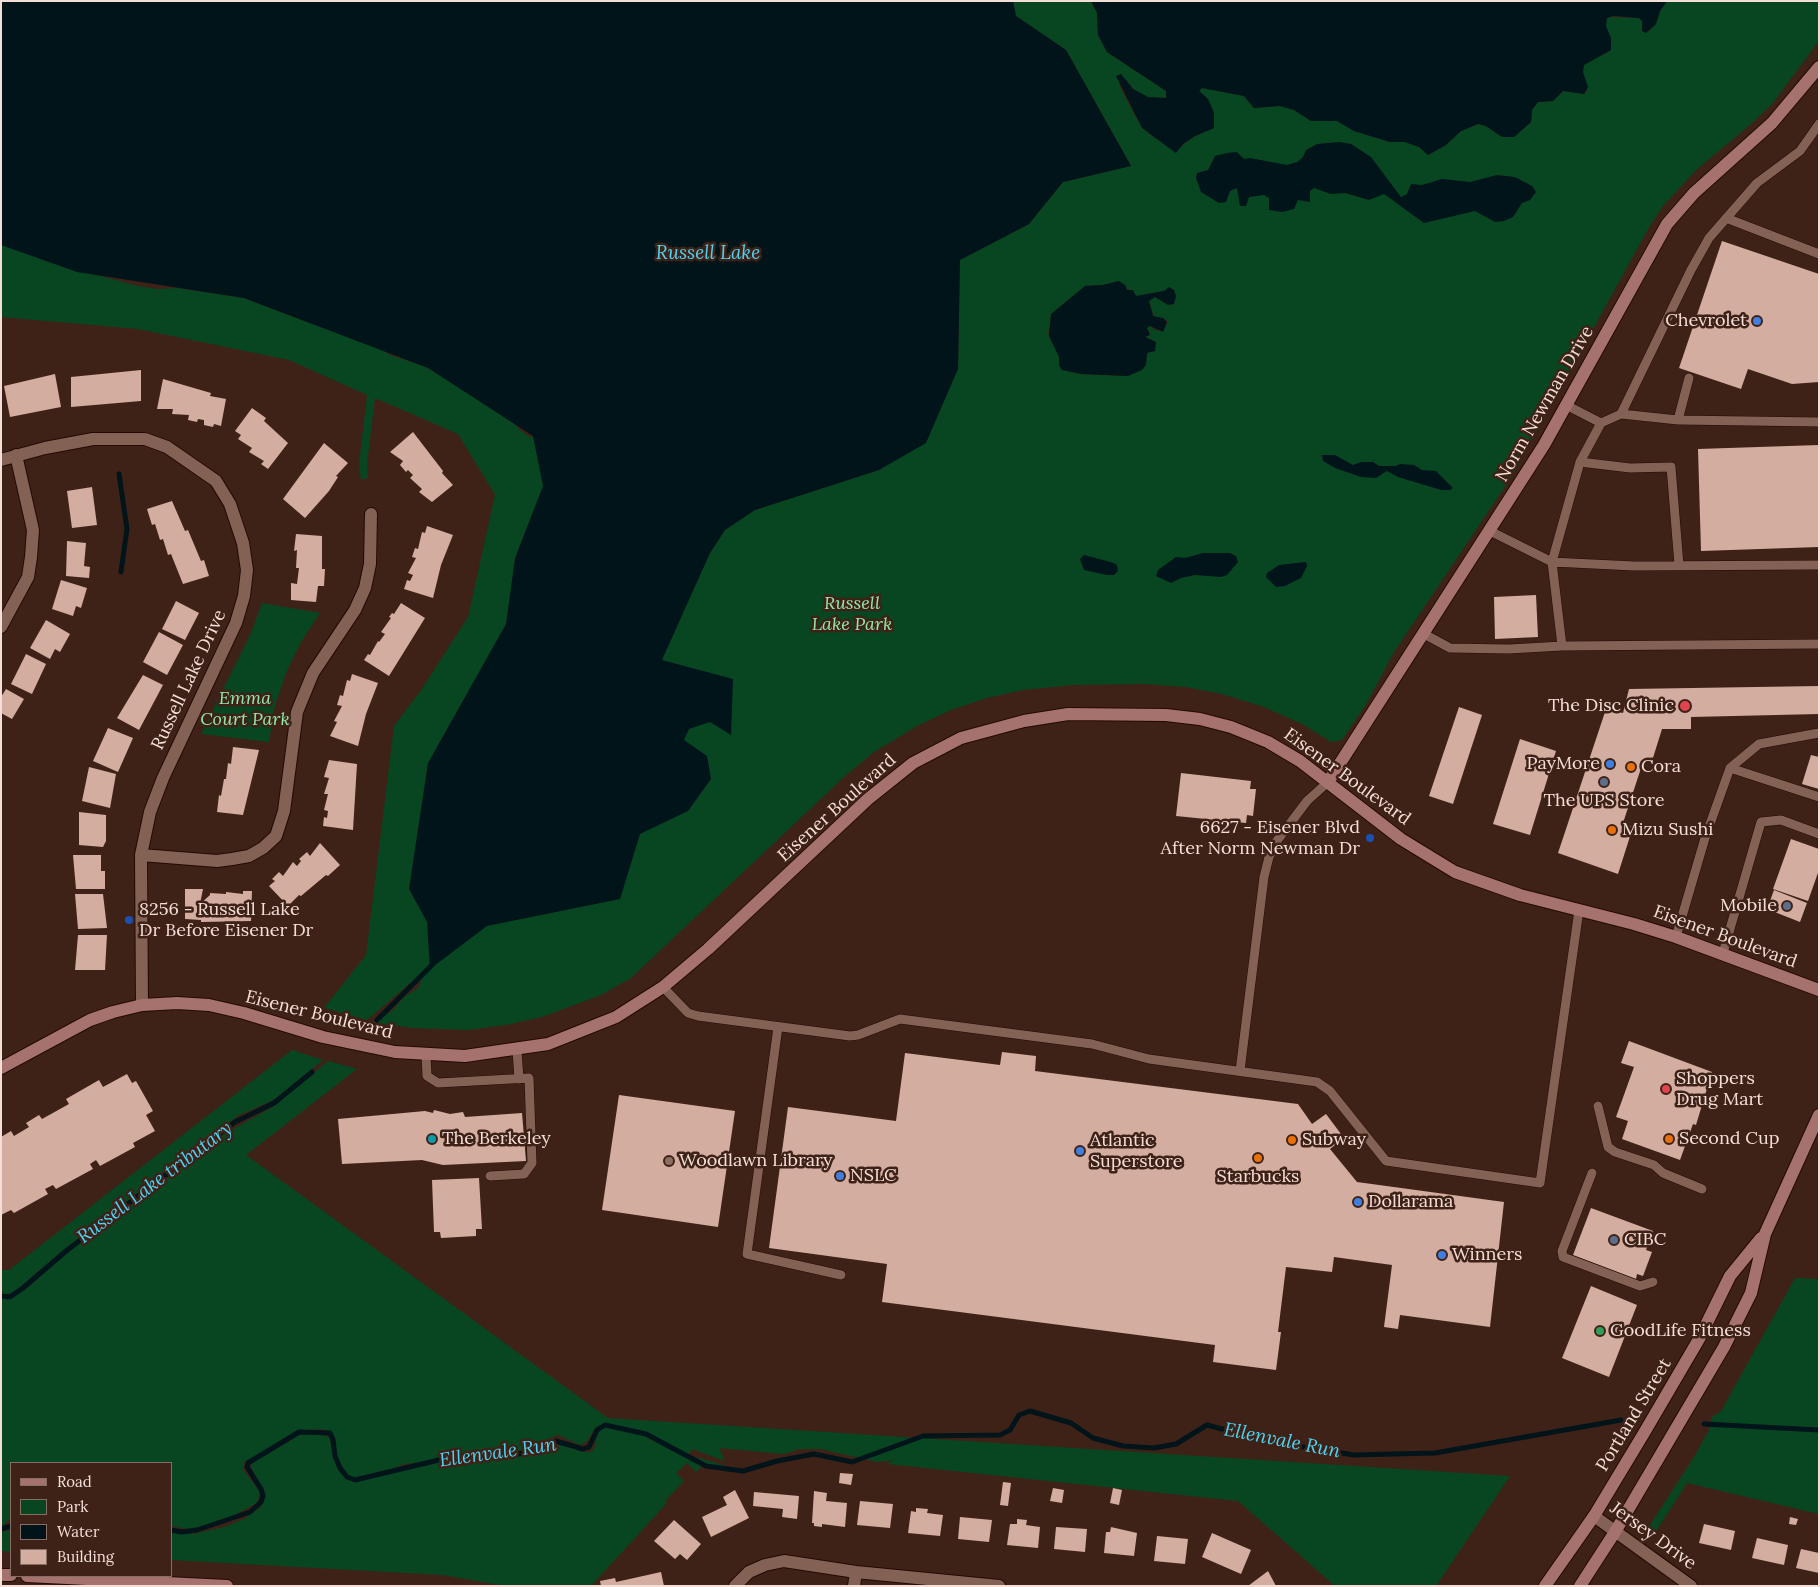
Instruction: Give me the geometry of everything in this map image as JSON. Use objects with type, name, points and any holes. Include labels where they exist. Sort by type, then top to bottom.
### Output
[{"type":"street","name":"Norm Newman Drive","points":[[1328,782],[1490,531],[1566,405],[1667,224],[1694,194],[1772,123],[1819,66]]},
{"type":"street","name":"Russell Lake Drive","points":[[1,460],[93,439],[145,439],[167,447],[216,481],[230,504],[243,543],[247,570],[236,623],[163,778],[150,812],[141,855],[142,1005]]},
{"type":"street","points":[[1,627],[28,577],[31,557],[33,530],[16,456]]},
{"type":"street","points":[[141,855],[217,861],[232,859],[249,856],[263,848],[276,836],[284,811],[297,712],[313,673],[355,610],[365,588],[370,564],[371,514]]},
{"type":"street","name":"Eisener Boulevard","points":[[1,1068],[90,1020],[142,1005],[178,1003],[209,1005],[364,1047],[426,1055],[465,1056],[517,1050],[548,1044],[590,1029],[616,1017],[663,987],[708,949],[868,799],[913,763],[939,748],[969,736],[1024,721],[1068,714],[1166,715],[1200,719],[1231,727],[1268,742],[1328,782],[1342,796],[1401,839],[1455,872],[1512,892],[1676,937],[1819,990]]},
{"type":"street","name":"Portland Street","points":[[1580,1586],[1615,1532],[1724,1347],[1751,1292],[1765,1234],[1819,1114]]},
{"type":"street","name":"Portland Street","points":[[1545,1586],[1594,1516],[1699,1339],[1730,1276],[1765,1234]]},
{"type":"street","name":"Jersey Drive","points":[[1594,1516],[1691,1586]]},
{"type":"street","points":[[735,1586],[749,1572],[777,1562],[999,1586]]},
{"type":"street","points":[[854,1586],[856,1572]]},
{"type":"street","points":[[43,1577],[226,1586]]},
{"type":"lane","points":[[1621,414],[1691,270],[1709,238],[1757,183],[1800,151],[1819,124]]},
{"type":"lane","points":[[1726,218],[1819,254]]},
{"type":"lane","points":[[1678,420],[1689,378]]},
{"type":"lane","points":[[1566,405],[1601,423]]},
{"type":"lane","points":[[1562,646],[1552,562],[1580,462],[1601,423],[1621,414],[1678,420],[1819,422]]},
{"type":"lane","points":[[1580,462],[1630,468],[1671,467],[1679,565]]},
{"type":"lane","points":[[1490,531],[1552,562],[1679,565],[1819,565]]},
{"type":"lane","points":[[1424,634],[1450,648],[1509,649],[1562,646],[1819,644]]},
{"type":"lane","points":[[1676,937],[1705,838],[1730,768],[1760,744],[1819,733]]},
{"type":"lane","points":[[1730,768],[1819,797]]},
{"type":"lane","points":[[1240,1071],[1264,877],[1269,857],[1276,842],[1307,801],[1328,782]]},
{"type":"lane","points":[[1723,953],[1761,822],[1782,820],[1819,834]]},
{"type":"lane","points":[[663,987],[688,1013],[698,1016],[850,1036],[858,1036],[900,1019],[1092,1044],[1149,1059],[1309,1080],[1323,1084],[1381,1157],[1391,1163],[1540,1182],[1579,910]]},
{"type":"lane","points":[[778,1027],[747,1254],[841,1275]]},
{"type":"lane","points":[[517,1050],[519,1079]]},
{"type":"lane","points":[[426,1055],[427,1076],[438,1083],[529,1078],[532,1163],[524,1174],[490,1176]]},
{"type":"lane","points":[[1598,1106],[1608,1147],[1615,1152],[1654,1165],[1663,1173],[1702,1189]]},
{"type":"lane","points":[[1592,1173],[1562,1251],[1563,1258],[1640,1286],[1653,1282]]},
{"type":"green space","name":"Russell Lake Park","points":[[1013,1],[1091,1],[1097,13],[1098,35],[1107,52],[1166,91],[1166,98],[1148,97],[1133,89],[1125,78],[1119,85],[1135,116],[1149,134],[1175,151],[1195,136],[1214,128],[1214,113],[1208,99],[1199,91],[1202,88],[1244,96],[1254,108],[1280,106],[1294,110],[1311,121],[1337,121],[1354,131],[1390,142],[1405,142],[1419,147],[1428,155],[1446,145],[1461,131],[1478,124],[1484,125],[1502,137],[1514,137],[1531,122],[1532,110],[1538,102],[1553,101],[1563,91],[1584,94],[1588,90],[1583,72],[1584,65],[1587,61],[1609,52],[1611,38],[1605,21],[1608,17],[1639,18],[1642,21],[1642,28],[1648,32],[1655,25],[1660,11],[1667,1],[1819,1],[1819,41],[1772,104],[1696,170],[1663,206],[1648,229],[1514,473],[1394,652],[1368,701],[1342,740],[1331,742],[1304,725],[1264,707],[1222,694],[1185,687],[1144,684],[1073,685],[1023,690],[987,698],[951,710],[917,726],[874,752],[843,778],[631,978],[601,995],[542,1017],[506,1025],[468,1030],[412,1028],[372,1022],[392,1011],[404,997],[418,988],[421,981],[417,977],[367,1020],[324,1008],[366,955],[394,726],[421,690],[468,617],[495,495],[458,434],[375,398],[367,464],[368,478],[361,480],[359,464],[367,395],[289,360],[138,329],[1,317],[1,240],[19,246],[45,261],[138,286],[158,289],[177,288],[244,298],[304,321],[370,342],[390,355],[432,369],[510,419],[521,431],[531,438],[533,436],[648,683],[710,553],[725,530],[755,510],[879,470],[958,369],[960,260],[1029,224],[1063,182],[1131,166],[1066,50],[1016,16]],"holes":[[[1119,281],[1136,296],[1164,291],[1176,296],[1174,303],[1155,297],[1149,301],[1154,317],[1167,320],[1166,328],[1156,331],[1150,326],[1147,328],[1150,334],[1145,336],[1156,343],[1155,351],[1149,351],[1145,360],[1124,376],[1081,374],[1062,370],[1059,357],[1048,333],[1051,314],[1085,286],[1103,285]]]},
{"type":"green space","name":"Emma Court Park","points":[[262,603],[320,613],[301,642],[286,673],[274,709],[269,742],[201,734],[251,633]]},
{"type":"green space","points":[[292,1050],[323,1060],[276,1099],[239,1115],[172,1167],[153,1178],[143,1189],[127,1202],[119,1204],[14,1292],[4,1295],[1,1290],[1,1270],[9,1270]]},
{"type":"green space","points":[[328,1061],[357,1069],[246,1155],[608,1418],[1510,1476],[1436,1586],[1335,1586],[1238,1501],[887,1464],[894,1460],[878,1462],[820,1449],[799,1449],[784,1454],[719,1448],[725,1461],[692,1449],[689,1454],[692,1456],[723,1465],[730,1472],[702,1466],[696,1472],[687,1463],[676,1473],[684,1481],[665,1501],[667,1503],[591,1586],[506,1586],[442,1575],[172,1560],[172,1533],[193,1534],[224,1527],[244,1519],[261,1507],[265,1492],[251,1464],[262,1455],[301,1434],[309,1432],[329,1437],[338,1470],[346,1478],[354,1482],[398,1469],[447,1460],[465,1464],[486,1458],[539,1455],[552,1445],[568,1446],[582,1452],[590,1452],[594,1449],[602,1425],[596,1427],[587,1441],[580,1445],[558,1435],[548,1439],[539,1447],[507,1453],[483,1454],[473,1458],[442,1456],[426,1462],[404,1464],[386,1471],[354,1478],[348,1475],[334,1453],[336,1440],[332,1432],[321,1429],[294,1431],[284,1441],[244,1462],[244,1471],[260,1492],[257,1503],[223,1521],[189,1529],[172,1526],[172,1462],[10,1462],[10,1519],[1,1527],[1,1299],[11,1297],[26,1289],[102,1223],[145,1196],[222,1135],[273,1107]]},
{"type":"green space","points":[[1795,1278],[1819,1279],[1819,1514],[1687,1483],[1655,1533],[1648,1528],[1692,1460],[1709,1430],[1712,1417],[1721,1411]]},
{"type":"green space","points":[[10,1530],[10,1552],[1,1551],[1,1532]]},
{"type":"water","name":"Russell Lake","points":[[1,1],[1013,1],[1016,16],[1066,50],[1131,166],[1063,182],[1029,224],[960,260],[958,369],[926,443],[879,470],[755,510],[725,530],[710,553],[662,660],[733,679],[731,735],[710,722],[689,729],[684,740],[707,756],[711,779],[688,811],[640,834],[620,899],[487,926],[430,969],[427,922],[409,889],[428,763],[506,624],[515,558],[543,486],[533,436],[428,368],[244,298],[77,272],[1,245]]},
{"type":"water","points":[[1091,1],[1667,1],[1660,11],[1656,24],[1646,33],[1642,31],[1642,21],[1639,18],[1613,16],[1607,18],[1606,26],[1611,38],[1611,50],[1584,65],[1583,72],[1588,87],[1584,94],[1563,91],[1553,101],[1538,102],[1532,110],[1531,122],[1514,137],[1502,137],[1486,126],[1478,124],[1461,131],[1446,145],[1428,155],[1419,147],[1405,142],[1390,142],[1354,131],[1337,121],[1311,121],[1294,110],[1280,106],[1254,108],[1244,96],[1202,88],[1199,91],[1208,99],[1214,113],[1214,128],[1195,136],[1183,144],[1176,153],[1142,128],[1116,76],[1121,74],[1133,89],[1148,97],[1166,98],[1166,91],[1107,52],[1098,35],[1097,13]]},
{"type":"water","points":[[1339,142],[1351,144],[1371,157],[1401,197],[1407,194],[1411,184],[1422,185],[1442,179],[1470,182],[1497,175],[1515,177],[1532,186],[1536,192],[1530,200],[1522,203],[1513,217],[1504,221],[1495,222],[1475,211],[1424,223],[1384,194],[1369,200],[1345,193],[1331,194],[1314,188],[1310,191],[1310,202],[1298,200],[1294,209],[1282,212],[1269,210],[1269,198],[1264,195],[1249,197],[1246,206],[1240,206],[1237,188],[1230,191],[1226,202],[1219,203],[1201,192],[1196,178],[1197,173],[1208,170],[1215,156],[1237,152],[1244,159],[1250,158],[1287,165],[1297,162],[1303,157],[1306,150],[1317,144]]},
{"type":"water","points":[[1119,281],[1125,285],[1127,290],[1133,290],[1136,296],[1164,291],[1169,287],[1174,290],[1176,296],[1174,304],[1168,305],[1155,297],[1149,301],[1153,316],[1163,318],[1167,322],[1163,332],[1150,326],[1147,328],[1150,335],[1145,337],[1156,342],[1155,351],[1147,353],[1146,365],[1142,370],[1128,376],[1081,374],[1062,370],[1059,365],[1059,357],[1049,336],[1051,314],[1085,286],[1103,285]]},
{"type":"water","points":[[1322,455],[1335,455],[1353,465],[1361,462],[1373,462],[1379,466],[1414,465],[1422,470],[1436,471],[1453,488],[1441,490],[1398,477],[1387,471],[1376,478],[1361,477],[1335,468],[1323,461]]},
{"type":"water","points":[[1203,553],[1230,553],[1236,556],[1238,562],[1227,575],[1221,577],[1195,575],[1181,578],[1171,583],[1156,576],[1158,570],[1176,557],[1185,558]]},
{"type":"water","points":[[1084,555],[1114,563],[1117,565],[1118,571],[1114,575],[1107,575],[1084,570],[1080,559]]},
{"type":"water","points":[[1306,562],[1307,566],[1301,578],[1285,586],[1276,587],[1266,577],[1267,573],[1279,565]]},
{"type":"building","name":"Chevrolet","points":[[1722,241],[1819,274],[1819,382],[1792,384],[1748,369],[1741,389],[1679,368]]},
{"type":"building","points":[[141,370],[141,401],[71,407],[71,377]]},
{"type":"building","points":[[55,374],[61,407],[10,417],[4,386]]},
{"type":"building","points":[[163,379],[211,393],[210,396],[226,399],[221,426],[214,424],[213,427],[204,425],[204,420],[198,419],[197,422],[188,420],[189,415],[172,414],[173,409],[157,409]]},
{"type":"building","points":[[252,408],[266,418],[264,421],[288,443],[268,469],[261,464],[264,461],[249,452],[252,448],[238,439],[241,435],[235,431]]},
{"type":"building","points":[[413,432],[443,471],[442,473],[453,485],[432,502],[419,492],[422,489],[410,478],[413,475],[408,470],[406,472],[400,465],[403,461],[390,452]]},
{"type":"building","points":[[324,443],[348,463],[336,476],[338,477],[329,491],[305,518],[283,499]]},
{"type":"building","points":[[1819,445],[1819,547],[1701,551],[1698,449]]},
{"type":"building","points":[[92,487],[97,525],[72,528],[67,491]]},
{"type":"building","points":[[172,501],[185,531],[188,530],[201,561],[204,560],[209,576],[183,584],[171,554],[168,555],[163,539],[160,540],[155,524],[152,525],[147,509]]},
{"type":"building","points":[[427,526],[453,535],[441,565],[433,598],[404,589],[407,580],[410,581],[413,575],[408,573],[416,558],[412,557],[415,548],[418,549],[422,532],[425,533]]},
{"type":"building","points":[[296,534],[322,536],[322,569],[325,569],[324,586],[318,586],[316,602],[291,600],[291,583],[297,584],[299,568],[296,568],[297,550],[294,551]]},
{"type":"building","points":[[67,541],[86,543],[84,566],[90,567],[89,578],[66,576]]},
{"type":"building","points":[[61,580],[87,588],[81,608],[76,606],[73,616],[52,609]]},
{"type":"building","points":[[1536,595],[1538,637],[1495,639],[1494,597]]},
{"type":"building","points":[[176,601],[199,613],[185,640],[162,629]]},
{"type":"building","points":[[401,603],[425,618],[389,676],[364,660],[368,654],[370,655],[378,641],[385,634],[381,632],[391,618],[389,617],[392,613],[394,614]]},
{"type":"building","points":[[46,620],[70,634],[60,652],[55,649],[50,659],[30,648]]},
{"type":"building","points":[[159,632],[183,645],[167,675],[143,662]]},
{"type":"building","points":[[26,654],[46,664],[32,694],[11,684]]},
{"type":"building","points":[[352,674],[378,683],[366,714],[358,746],[330,736],[337,722],[334,721],[342,706],[337,705],[340,695],[343,696],[347,680],[350,681]]},
{"type":"building","points":[[143,675],[163,685],[139,730],[117,718]]},
{"type":"building","points":[[1819,686],[1819,714],[1691,717],[1691,729],[1662,729],[1652,761],[1644,759],[1623,823],[1633,827],[1618,874],[1558,853],[1606,709],[1623,713],[1629,689]]},
{"type":"building","points":[[6,689],[24,699],[12,719],[1,713],[1,697]]},
{"type":"building","points":[[1459,707],[1482,715],[1453,804],[1429,796]]},
{"type":"building","points":[[108,728],[133,738],[118,772],[93,761]]},
{"type":"building","points":[[1520,739],[1556,751],[1530,835],[1493,824]]},
{"type":"building","points":[[233,747],[259,750],[243,815],[217,812],[219,795],[221,796],[224,779],[226,779],[228,763],[231,764]]},
{"type":"building","points":[[1811,755],[1819,757],[1819,789],[1802,784]]},
{"type":"building","points":[[329,760],[357,764],[353,830],[323,826],[324,817],[327,818],[328,811],[324,810],[328,794],[324,794],[329,778],[324,777]]},
{"type":"building","points":[[89,767],[116,774],[110,808],[82,801]]},
{"type":"building","points":[[1181,773],[1251,781],[1250,789],[1256,789],[1253,816],[1247,815],[1246,823],[1176,816]]},
{"type":"building","points":[[79,812],[106,815],[106,841],[103,847],[79,845]]},
{"type":"building","points":[[1791,839],[1819,849],[1819,870],[1808,901],[1773,889]]},
{"type":"building","points":[[320,843],[340,865],[301,896],[299,895],[288,906],[269,886],[275,881],[272,879],[279,872],[283,876],[293,862],[297,866],[301,861],[299,859],[307,852],[310,856]]},
{"type":"building","points":[[73,855],[101,855],[101,871],[105,871],[105,889],[76,889]]},
{"type":"building","points":[[185,889],[203,889],[200,904],[210,893],[243,894],[243,891],[252,891],[251,921],[201,922],[201,920],[185,919]]},
{"type":"building","name":"Mobile","points":[[1774,890],[1807,903],[1800,922],[1767,909]]},
{"type":"building","points":[[75,894],[103,894],[107,928],[78,929]]},
{"type":"building","points":[[78,935],[107,935],[105,970],[75,970]]},
{"type":"building","name":"Shoppers Drug Mart","points":[[1629,1041],[1712,1072],[1696,1125],[1693,1124],[1680,1160],[1622,1139],[1628,1121],[1616,1117],[1634,1067],[1621,1063]]},
{"type":"building","points":[[1002,1052],[1036,1056],[1035,1071],[1298,1104],[1312,1124],[1326,1114],[1344,1138],[1330,1149],[1357,1182],[1504,1202],[1490,1327],[1400,1315],[1398,1329],[1384,1327],[1392,1265],[1334,1257],[1332,1272],[1286,1267],[1278,1332],[1281,1332],[1276,1370],[1213,1362],[1215,1345],[882,1302],[887,1264],[769,1248],[788,1107],[896,1121],[905,1053],[1000,1065]]},
{"type":"building","points":[[127,1074],[132,1083],[136,1081],[153,1111],[146,1115],[155,1131],[133,1143],[135,1147],[100,1166],[96,1160],[90,1164],[93,1169],[56,1189],[53,1185],[45,1189],[48,1194],[14,1213],[11,1210],[1,1215],[1,1137],[11,1131],[14,1136],[29,1127],[26,1123],[39,1115],[42,1119],[69,1104],[66,1099],[99,1080],[103,1087]]},
{"type":"building","name":"Woodlawn Library","points":[[619,1095],[735,1111],[718,1227],[602,1210]]},
{"type":"building","name":"The Berkeley","points":[[434,1110],[450,1114],[463,1112],[465,1117],[522,1113],[526,1161],[443,1165],[422,1160],[342,1164],[338,1119],[425,1111],[433,1113]]},
{"type":"building","points":[[479,1178],[482,1229],[476,1229],[476,1236],[441,1238],[440,1232],[434,1232],[432,1180]]},
{"type":"building","name":"CIBC","points":[[1591,1208],[1653,1231],[1646,1250],[1652,1252],[1643,1276],[1637,1274],[1636,1279],[1573,1255]]},
{"type":"building","points":[[1591,1286],[1637,1305],[1609,1377],[1562,1358]]},
{"type":"building","points":[[840,1473],[853,1474],[851,1485],[839,1483]]},
{"type":"building","points":[[1003,1482],[1011,1483],[1008,1506],[1000,1505]]},
{"type":"building","points":[[1053,1488],[1064,1490],[1062,1503],[1050,1501]]},
{"type":"building","points":[[1113,1488],[1122,1490],[1119,1505],[1110,1503]]},
{"type":"building","points":[[735,1490],[749,1518],[711,1537],[702,1517],[727,1505],[723,1497]]},
{"type":"building","points":[[814,1491],[827,1493],[826,1501],[847,1503],[845,1527],[822,1524],[822,1527],[814,1526],[814,1523],[812,1523]]},
{"type":"building","points":[[754,1492],[799,1496],[797,1519],[782,1517],[783,1509],[753,1506]]},
{"type":"building","points":[[860,1501],[893,1504],[890,1528],[857,1525]]},
{"type":"building","points":[[916,1508],[928,1509],[927,1513],[943,1515],[940,1536],[908,1533],[911,1511],[916,1512]]},
{"type":"building","points":[[960,1517],[992,1520],[989,1542],[958,1539]]},
{"type":"building","points":[[1790,1517],[1798,1519],[1796,1525],[1789,1524]]},
{"type":"building","points":[[1017,1519],[1027,1520],[1026,1525],[1040,1527],[1038,1548],[1007,1545],[1010,1524],[1017,1524]]},
{"type":"building","points":[[674,1520],[701,1544],[687,1560],[680,1554],[675,1559],[654,1541]]},
{"type":"building","points":[[1704,1524],[1735,1531],[1731,1550],[1699,1543]]},
{"type":"building","points":[[1056,1527],[1087,1529],[1085,1552],[1054,1549]]},
{"type":"building","points":[[1111,1527],[1137,1533],[1134,1556],[1104,1553],[1106,1532],[1110,1532]]},
{"type":"building","points":[[1212,1533],[1251,1550],[1241,1574],[1202,1557]]},
{"type":"building","points":[[1157,1536],[1188,1539],[1185,1564],[1154,1561]]},
{"type":"building","points":[[1757,1538],[1788,1545],[1784,1565],[1752,1558]]},
{"type":"building","points":[[1801,1549],[1819,1553],[1819,1573],[1796,1568]]},
{"type":"building","points":[[1268,1571],[1276,1586],[1248,1586]]},
{"type":"building","points":[[661,1572],[664,1586],[601,1586],[600,1581],[615,1578],[616,1582]]},
{"type":"waterway","points":[[119,474],[127,529],[121,572]]},
{"type":"waterway","name":"Russell Lake tributary","points":[[377,1020],[432,965]]},
{"type":"waterway","name":"Russell Lake tributary","points":[[1,1296],[10,1297],[23,1288],[66,1251],[235,1122],[274,1103],[312,1072]]},
{"type":"waterway","name":"Ellenvale Run","points":[[172,1530],[182,1532],[197,1530],[250,1512],[261,1502],[263,1496],[261,1489],[247,1467],[248,1463],[299,1432],[330,1433],[335,1456],[340,1468],[347,1477],[355,1480],[443,1459],[470,1460],[479,1457],[507,1456],[541,1450],[549,1443],[556,1441],[583,1449],[589,1447],[597,1430],[605,1425],[646,1434],[706,1466],[743,1471],[777,1461],[814,1454],[852,1462],[923,1436],[1000,1435],[1010,1430],[1019,1415],[1030,1411],[1071,1423],[1093,1438],[1123,1446],[1154,1448],[1176,1444],[1207,1425],[1271,1442],[1354,1455],[1435,1453],[1621,1420]]},
{"type":"waterway","name":"Ellenvale Run","points":[[1704,1424],[1819,1430]]},
{"type":"waterway","name":"Ellenvale Run","points":[[1,1529],[10,1526]]},
{"type":"place","name":"Chevrolet","points":[[1757,321]]},
{"type":"place","name":"The Disc Clinic","points":[[1685,706]]},
{"type":"place","name":"PayMore","points":[[1610,764]]},
{"type":"place","name":"Cora","points":[[1631,767]]},
{"type":"place","name":"The UPS Store","points":[[1604,782]]},
{"type":"place","name":"Mizu Sushi","points":[[1612,830]]},
{"type":"place","name":"6627 - Eisener Blvd After Norm Newman Dr","points":[[1370,838]]},
{"type":"place","name":"Mobile","points":[[1787,906]]},
{"type":"place","name":"8256 - Russell Lake Dr Before Eisener Dr","points":[[129,920]]},
{"type":"place","name":"Shoppers Drug Mart","points":[[1666,1089]]},
{"type":"place","name":"The Berkeley","points":[[432,1139]]},
{"type":"place","name":"Second Cup","points":[[1669,1139]]},
{"type":"place","name":"Subway","points":[[1292,1140]]},
{"type":"place","name":"Atlantic Superstore","points":[[1080,1151]]},
{"type":"place","name":"Starbucks","points":[[1258,1158]]},
{"type":"place","name":"Woodlawn Library","points":[[669,1161]]},
{"type":"place","name":"NSLC","points":[[840,1176]]},
{"type":"place","name":"Dollarama","points":[[1358,1202]]},
{"type":"place","name":"CIBC","points":[[1614,1240]]},
{"type":"place","name":"Winners","points":[[1442,1255]]},
{"type":"place","name":"GoodLife Fitness","points":[[1600,1331]]}]
